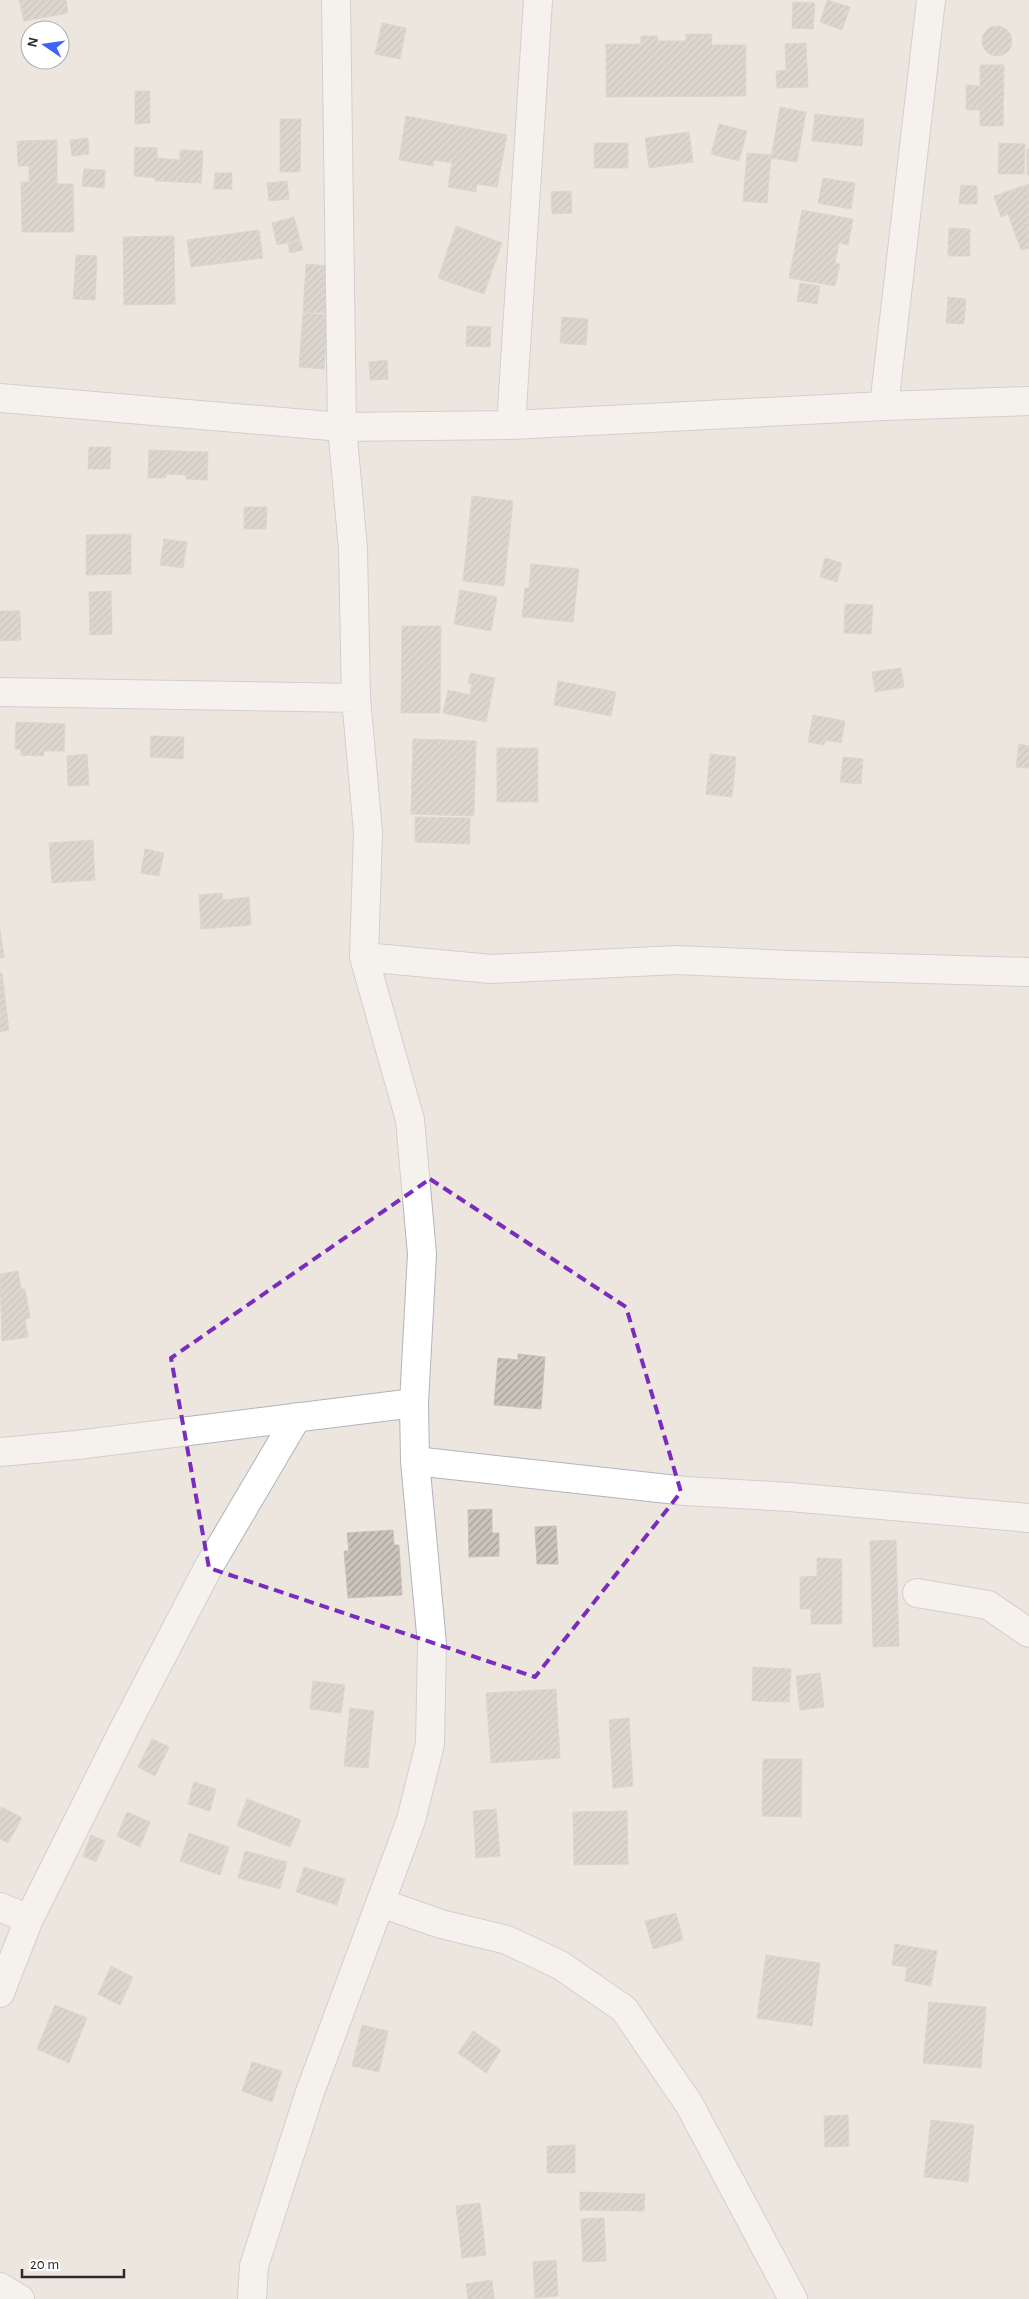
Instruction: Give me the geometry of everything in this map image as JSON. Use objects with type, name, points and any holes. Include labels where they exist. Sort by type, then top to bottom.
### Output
[{"type":"street","points":[[252,2299],[254,2266],[304,2110],[411,1820],[430,1744],[432,1644],[416,1461],[414,1403],[422,1254],[410,1120],[364,957],[368,832],[356,698],[353,549],[342,428],[336,0]]},
{"type":"street","points":[[511,425],[538,0]]},
{"type":"street","points":[[884,406],[932,0]]},
{"type":"street","points":[[0,398],[342,428],[511,425],[884,406],[1029,401]]},
{"type":"street","points":[[0,692],[356,698]]},
{"type":"street","points":[[364,957],[491,969],[677,960],[1029,972]]},
{"type":"street","points":[[0,1452],[77,1445],[297,1416],[414,1403]]},
{"type":"street","points":[[0,1993],[29,1918],[208,1568],[297,1416]]},
{"type":"street","points":[[416,1461],[686,1491],[790,1497],[1029,1518]]},
{"type":"street","points":[[917,1593],[988,1605],[1029,1633]]},
{"type":"street","points":[[381,1903],[441,1924],[507,1940],[560,1965],[624,2009],[690,2104],[793,2299]]},
{"type":"street","points":[[0,1907],[29,1918]]},
{"type":"street","points":[[0,2286],[20,2299]]},
{"type":"highlighted area","points":[[430,1179],[626,1307],[681,1492],[535,1677],[209,1568],[171,1358]]},
{"type":"building","points":[[19,0],[66,0],[68,13],[24,20]]},
{"type":"building","points":[[827,0],[850,7],[842,30],[820,22]]},
{"type":"building","points":[[793,2],[815,3],[813,29],[792,28]]},
{"type":"building","points":[[382,23],[406,28],[400,59],[375,54]]},
{"type":"building","points":[[997,26],[1008,30],[1012,41],[1008,52],[997,56],[986,52],[982,41],[986,30]]},
{"type":"building","points":[[686,34],[712,34],[711,45],[746,45],[746,96],[606,97],[606,44],[641,44],[641,36],[658,36],[657,41],[686,41]]},
{"type":"building","points":[[806,43],[808,87],[777,88],[776,71],[786,70],[785,44]]},
{"type":"building","points":[[980,65],[1004,65],[1003,126],[980,126],[980,110],[966,110],[966,85],[980,86]]},
{"type":"building","points":[[135,91],[150,91],[150,123],[135,124]]},
{"type":"building","points":[[780,107],[806,112],[797,162],[771,158]]},
{"type":"building","points":[[815,114],[864,119],[862,146],[812,141]]},
{"type":"building","points":[[406,116],[507,135],[497,187],[477,184],[476,192],[448,187],[452,163],[434,160],[433,166],[399,160]]},
{"type":"building","points":[[280,119],[301,119],[300,172],[280,172]]},
{"type":"building","points":[[719,124],[747,131],[739,161],[711,154]]},
{"type":"building","points":[[689,132],[693,162],[649,168],[645,138]]},
{"type":"building","points":[[88,138],[89,154],[72,156],[70,140]]},
{"type":"building","points":[[57,140],[57,184],[73,184],[74,232],[22,232],[21,182],[29,182],[29,166],[18,166],[17,141]]},
{"type":"building","points":[[594,143],[628,143],[628,168],[594,168]]},
{"type":"building","points":[[999,143],[1025,144],[1024,174],[998,174]]},
{"type":"building","points":[[135,147],[157,148],[157,158],[180,160],[180,150],[203,151],[201,183],[155,181],[155,178],[134,176]]},
{"type":"building","points":[[1027,149],[1029,149],[1029,175],[1027,175]]},
{"type":"building","points":[[747,153],[771,155],[767,203],[743,201]]},
{"type":"building","points":[[84,169],[105,170],[104,188],[82,186]]},
{"type":"building","points":[[215,173],[232,173],[232,189],[214,189]]},
{"type":"building","points":[[823,178],[855,183],[851,209],[818,203]]},
{"type":"building","points":[[287,181],[289,199],[269,201],[267,183]]},
{"type":"building","points":[[1029,184],[1029,248],[1021,250],[1008,214],[1001,217],[994,196]]},
{"type":"building","points":[[961,185],[977,186],[977,204],[959,204]]},
{"type":"building","points":[[571,191],[572,213],[552,214],[551,192]]},
{"type":"building","points":[[802,210],[853,219],[848,245],[839,243],[835,263],[840,264],[835,286],[789,278]]},
{"type":"building","points":[[294,217],[300,240],[277,245],[272,223]]},
{"type":"building","points":[[456,226],[502,243],[484,294],[438,278]]},
{"type":"building","points":[[949,228],[970,229],[970,256],[948,256]]},
{"type":"building","points":[[259,230],[263,258],[191,267],[187,240]]},
{"type":"building","points":[[174,236],[175,304],[124,305],[123,237]]},
{"type":"building","points":[[301,241],[303,250],[290,253],[288,244]]},
{"type":"building","points":[[76,255],[97,256],[95,300],[73,299]]},
{"type":"building","points":[[306,264],[329,266],[327,313],[303,312]]},
{"type":"building","points":[[800,283],[820,286],[817,304],[797,301]]},
{"type":"building","points":[[948,297],[966,299],[964,324],[946,323]]},
{"type":"building","points":[[303,313],[328,315],[324,369],[299,367]]},
{"type":"building","points":[[562,317],[588,319],[586,345],[560,343]]},
{"type":"building","points":[[467,326],[491,327],[490,347],[466,346]]},
{"type":"building","points":[[387,360],[388,379],[370,380],[369,362]]},
{"type":"building","points":[[89,447],[111,447],[110,469],[88,469]]},
{"type":"building","points":[[149,450],[208,452],[207,480],[186,479],[186,475],[166,474],[166,478],[148,478]]},
{"type":"building","points":[[472,496],[513,501],[504,586],[463,581]]},
{"type":"building","points":[[244,507],[267,507],[266,529],[244,529]]},
{"type":"building","points":[[131,534],[131,574],[86,575],[86,535]]},
{"type":"building","points":[[164,539],[187,542],[183,568],[160,565]]},
{"type":"building","points":[[825,558],[842,563],[837,582],[820,577]]},
{"type":"building","points":[[531,564],[579,569],[573,622],[522,617],[525,588],[529,588]]},
{"type":"building","points":[[460,590],[497,597],[491,631],[454,624]]},
{"type":"building","points":[[111,591],[112,634],[90,635],[89,592]]},
{"type":"building","points":[[845,604],[873,605],[871,634],[844,633]]},
{"type":"building","points":[[0,611],[20,611],[21,640],[0,641]]},
{"type":"building","points":[[402,626],[441,626],[440,713],[401,713]]},
{"type":"building","points":[[901,668],[904,687],[875,692],[872,672]]},
{"type":"building","points":[[471,673],[495,678],[486,722],[443,713],[448,690],[470,695],[472,684],[468,683]]},
{"type":"building","points":[[558,681],[616,692],[611,716],[554,705]]},
{"type":"building","points":[[813,715],[845,721],[841,743],[826,740],[824,745],[808,742]]},
{"type":"building","points":[[16,722],[65,724],[64,751],[44,751],[44,756],[21,755],[21,749],[15,749]]},
{"type":"building","points":[[151,736],[184,737],[183,759],[150,757]]},
{"type":"building","points":[[413,739],[476,741],[474,816],[411,814]]},
{"type":"building","points":[[1019,744],[1029,746],[1029,768],[1016,767]]},
{"type":"building","points":[[497,748],[538,748],[538,802],[497,802]]},
{"type":"building","points":[[87,754],[89,785],[68,786],[67,756]]},
{"type":"building","points":[[710,754],[736,757],[732,797],[706,794]]},
{"type":"building","points":[[843,757],[863,759],[861,784],[840,782]]},
{"type":"building","points":[[415,817],[470,818],[470,844],[415,842]]},
{"type":"building","points":[[93,840],[95,880],[52,883],[49,843]]},
{"type":"building","points":[[145,849],[164,853],[159,876],[141,873]]},
{"type":"building","points":[[222,893],[223,900],[249,897],[251,925],[201,929],[199,895]]},
{"type":"building","points":[[0,929],[4,957],[0,958]]},
{"type":"building","points":[[0,973],[2,973],[9,1030],[0,1032]]},
{"type":"building","points":[[18,1271],[21,1289],[25,1289],[30,1318],[25,1319],[28,1337],[2,1341],[0,1274]]},
{"type":"building","points":[[518,1354],[545,1357],[541,1409],[494,1405],[498,1358],[518,1360]]},
{"type":"building","points":[[492,1509],[492,1533],[499,1533],[499,1556],[469,1557],[468,1510]]},
{"type":"building","points":[[556,1526],[558,1564],[537,1564],[535,1527]]},
{"type":"building","points":[[393,1530],[394,1545],[399,1545],[402,1595],[348,1598],[344,1551],[349,1551],[347,1533]]},
{"type":"building","points":[[896,1540],[899,1646],[873,1647],[870,1541]]},
{"type":"building","points":[[817,1558],[842,1559],[842,1624],[811,1624],[811,1609],[800,1609],[800,1577],[817,1576]]},
{"type":"building","points":[[753,1667],[791,1669],[789,1702],[752,1701]]},
{"type":"building","points":[[820,1673],[824,1707],[800,1710],[796,1676]]},
{"type":"building","points":[[313,1681],[345,1685],[341,1713],[310,1709]]},
{"type":"building","points":[[556,1689],[560,1758],[491,1763],[486,1693]]},
{"type":"building","points":[[350,1708],[374,1711],[368,1768],[344,1766]]},
{"type":"building","points":[[629,1718],[633,1786],[613,1788],[609,1720]]},
{"type":"building","points":[[152,1739],[169,1747],[155,1776],[138,1767]]},
{"type":"building","points":[[763,1759],[802,1759],[801,1817],[762,1816]]},
{"type":"building","points":[[194,1782],[216,1789],[210,1811],[188,1804]]},
{"type":"building","points":[[247,1799],[301,1820],[290,1847],[237,1826]]},
{"type":"building","points":[[2,1807],[22,1818],[8,1843],[0,1839],[0,1811]]},
{"type":"building","points":[[496,1809],[500,1856],[476,1858],[473,1811]]},
{"type":"building","points":[[627,1811],[628,1864],[574,1865],[573,1812]]},
{"type":"building","points":[[127,1812],[150,1822],[140,1847],[117,1836]]},
{"type":"building","points":[[189,1833],[229,1847],[220,1875],[180,1861]]},
{"type":"building","points":[[91,1835],[105,1841],[96,1862],[83,1856]]},
{"type":"building","points":[[245,1851],[287,1862],[280,1889],[238,1878]]},
{"type":"building","points":[[304,1867],[345,1879],[337,1905],[296,1892]]},
{"type":"building","points":[[676,1913],[683,1940],[653,1949],[645,1921]]},
{"type":"building","points":[[895,1944],[937,1951],[931,1986],[905,1981],[907,1967],[892,1965]]},
{"type":"building","points":[[766,1955],[820,1963],[812,2026],[757,2018]]},
{"type":"building","points":[[111,1966],[133,1977],[120,2005],[98,1994]]},
{"type":"building","points":[[929,2002],[986,2007],[981,2068],[923,2063]]},
{"type":"building","points":[[55,2005],[87,2018],[69,2063],[37,2049]]},
{"type":"building","points":[[362,2025],[388,2031],[379,2072],[352,2066]]},
{"type":"building","points":[[473,2031],[501,2050],[486,2073],[458,2053]]},
{"type":"building","points":[[252,2062],[282,2071],[272,2102],[242,2091]]},
{"type":"building","points":[[848,2115],[849,2146],[825,2147],[824,2116]]},
{"type":"building","points":[[931,2120],[974,2125],[968,2182],[924,2177]]},
{"type":"building","points":[[575,2145],[575,2173],[547,2173],[547,2146]]},
{"type":"building","points":[[580,2192],[645,2194],[644,2211],[580,2210]]},
{"type":"building","points":[[480,2203],[486,2255],[462,2258],[456,2206]]},
{"type":"building","points":[[604,2218],[606,2261],[583,2262],[581,2219]]},
{"type":"building","points":[[556,2260],[558,2296],[535,2298],[533,2262]]},
{"type":"building","points":[[492,2280],[494,2299],[468,2299],[466,2284]]}]
